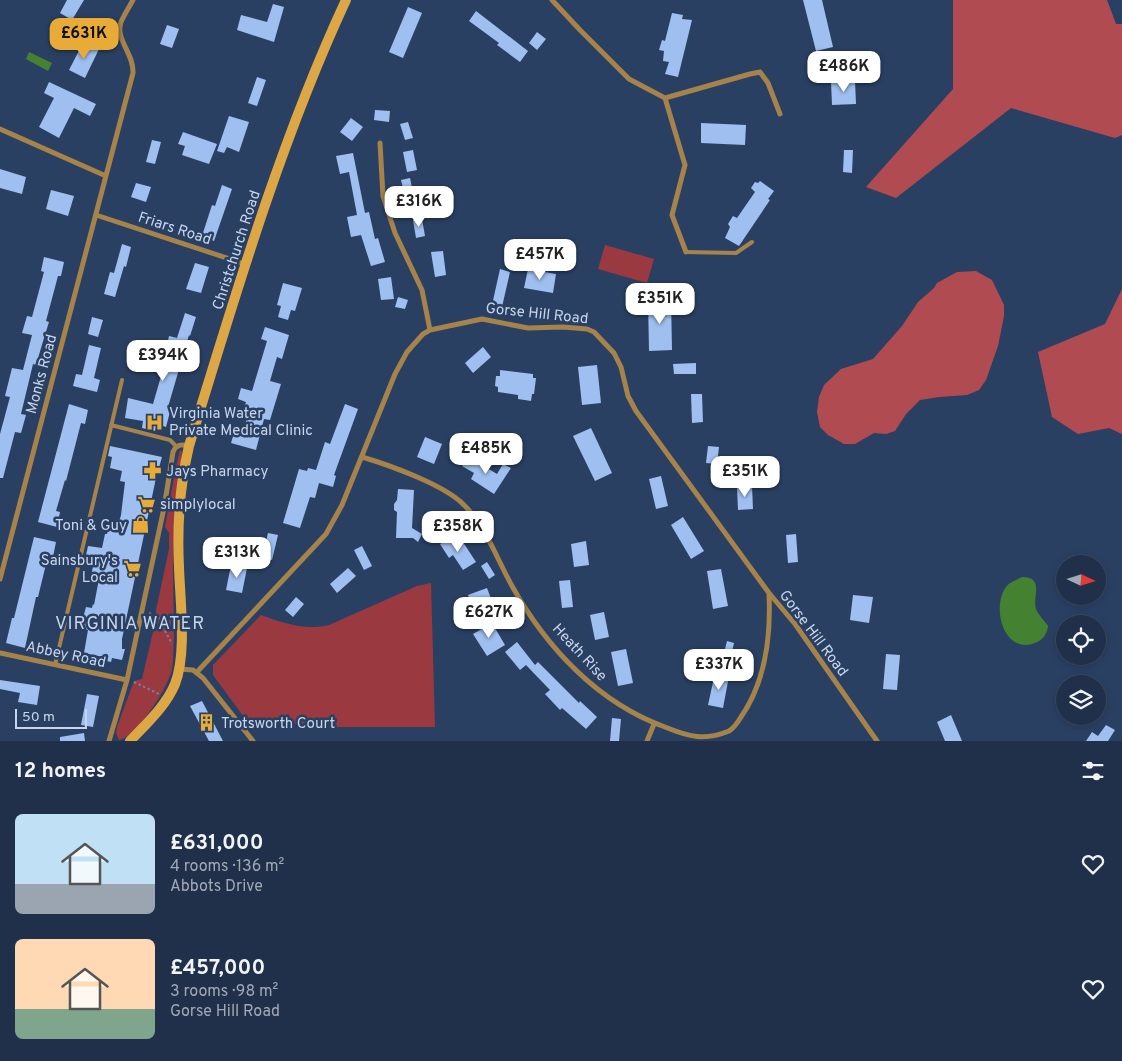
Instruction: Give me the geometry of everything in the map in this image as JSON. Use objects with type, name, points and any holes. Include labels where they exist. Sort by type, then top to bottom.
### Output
[{"type":"main road","name":"Christchurch Road","points":[[130,741],[167,698],[179,669],[181,624],[178,564],[184,474],[189,446],[247,264],[301,106],[328,38],[346,0]]},
{"type":"street","name":"Monks Road","points":[[0,579],[133,73],[133,61],[122,42],[120,28],[133,0]]},
{"type":"street","points":[[552,0],[629,79],[665,98],[760,72],[768,82],[780,114]]},
{"type":"street","points":[[665,98],[685,165],[672,214],[686,252]]},
{"type":"street","points":[[0,129],[106,176]]},
{"type":"street","points":[[197,672],[326,534],[342,505],[400,363],[417,339],[430,330],[422,290],[388,216],[383,196],[380,143]]},
{"type":"street","name":"Friars Road","points":[[96,215],[247,264]]},
{"type":"street","name":"Gorse Hill Road","points":[[430,330],[482,319],[528,328],[580,328],[594,332],[614,353],[621,367],[628,396],[636,412],[769,593],[795,624],[876,741]]},
{"type":"street","points":[[109,741],[127,680],[164,508],[171,459],[174,449],[181,444],[189,446]]},
{"type":"street","name":"Heath Rise","points":[[362,457],[439,487],[456,497],[478,521],[518,596],[551,642],[575,670],[599,691],[654,724],[693,738],[710,740],[731,730],[746,711],[762,674],[767,654],[769,593]]},
{"type":"street","name":"Abbey Road","points":[[0,653],[127,680]]},
{"type":"street","points":[[179,669],[189,669],[197,672],[222,700],[253,741]]},
{"type":"street","points":[[646,741],[654,724]]},
{"type":"lane","points":[[686,252],[736,253],[752,242]]},
{"type":"lane","points":[[55,665],[122,380]]},
{"type":"lane","points":[[111,425],[170,440],[177,447]]},
{"type":"path","points":[[149,613],[158,617],[174,646]]},
{"type":"path","points":[[127,680],[161,695]]},
{"type":"shaded area","points":[[953,0],[1107,0],[1116,24],[1122,24],[1122,135],[1115,138],[1011,108],[896,198],[866,187],[953,89]]},
{"type":"shaded area","points":[[29,52],[52,63],[48,71],[26,59]]},
{"type":"shaded area","points":[[605,245],[654,259],[647,283],[598,269]]},
{"type":"shaded area","points":[[976,271],[992,280],[1004,305],[1004,316],[998,346],[986,380],[979,390],[967,395],[920,400],[906,414],[895,431],[886,434],[874,433],[855,444],[844,444],[828,435],[820,427],[817,412],[819,397],[824,385],[841,369],[873,359],[902,326],[918,302],[937,283],[957,272]]},
{"type":"shaded area","points":[[1122,289],[1122,434],[1109,428],[1078,434],[1052,417],[1038,352],[1105,324]]},
{"type":"shaded area","points":[[180,450],[182,452],[174,537],[174,638],[172,669],[159,698],[143,721],[126,737],[119,740],[116,733],[117,727],[134,681],[142,679],[156,619],[156,610],[169,549],[169,533],[165,527]]},
{"type":"shaded area","points":[[1022,577],[1033,580],[1036,588],[1036,609],[1048,626],[1046,634],[1040,640],[1024,645],[1015,642],[1008,636],[1000,617],[1002,596],[1006,587]]},
{"type":"shaded area","points":[[431,583],[435,727],[315,727],[303,724],[249,724],[213,675],[213,665],[261,615],[303,627],[320,627],[329,625],[417,586]]},
{"type":"building","points":[[67,0],[84,0],[72,20],[60,13]]},
{"type":"building","points":[[803,0],[822,0],[833,47],[816,51]]},
{"type":"building","points":[[273,4],[284,7],[274,42],[237,30],[241,15],[267,22]]},
{"type":"building","points":[[408,7],[422,13],[403,58],[389,52]]},
{"type":"building","points":[[476,11],[528,51],[520,62],[497,45],[499,43],[469,21]]},
{"type":"building","points":[[672,13],[683,15],[682,19],[692,20],[678,77],[665,74],[669,62],[663,61],[664,51],[659,50],[662,40],[665,41]]},
{"type":"building","points":[[167,25],[179,29],[172,48],[160,44]]},
{"type":"building","points":[[537,32],[546,39],[537,50],[529,43]]},
{"type":"building","points":[[84,41],[99,49],[85,78],[69,70]]},
{"type":"building","points":[[257,77],[266,80],[257,106],[248,103]]},
{"type":"building","points":[[855,81],[856,104],[832,105],[831,82]]},
{"type":"building","points":[[49,82],[96,104],[90,116],[74,108],[59,138],[39,127],[54,98],[44,93]]},
{"type":"building","points":[[375,110],[390,111],[389,122],[374,120]]},
{"type":"building","points":[[229,116],[249,122],[239,152],[227,147],[224,153],[217,151]]},
{"type":"building","points":[[351,118],[363,127],[352,141],[340,132]]},
{"type":"building","points":[[408,122],[413,138],[405,140],[400,124]]},
{"type":"building","points":[[701,123],[746,125],[745,145],[701,143]]},
{"type":"building","points":[[183,132],[217,144],[209,164],[182,155],[185,146],[178,144]]},
{"type":"building","points":[[152,140],[161,142],[155,164],[146,162]]},
{"type":"building","points":[[413,150],[417,170],[407,172],[403,152]]},
{"type":"building","points":[[844,150],[853,150],[852,173],[843,172]]},
{"type":"building","points":[[353,153],[365,213],[369,212],[375,239],[378,238],[385,262],[371,266],[361,235],[351,237],[347,217],[357,215],[349,172],[340,174],[336,156]]},
{"type":"building","points":[[0,169],[26,177],[22,194],[0,188]]},
{"type":"building","points":[[410,178],[415,203],[407,205],[401,180]]},
{"type":"building","points":[[760,181],[774,191],[739,246],[725,238],[730,227],[728,224],[733,216],[737,218],[755,192],[751,188],[755,182],[758,183]]},
{"type":"building","points":[[136,183],[151,187],[146,202],[131,197]]},
{"type":"building","points":[[222,185],[232,189],[214,241],[202,236],[212,205],[215,206]]},
{"type":"building","points":[[51,190],[74,196],[68,216],[46,209]]},
{"type":"building","points":[[422,219],[425,236],[416,238],[413,220]]},
{"type":"building","points":[[122,244],[131,247],[115,297],[104,294],[110,272],[114,273]]},
{"type":"building","points":[[443,251],[446,275],[435,277],[431,252]]},
{"type":"building","points":[[44,257],[64,262],[61,276],[58,276],[46,321],[49,322],[36,365],[33,364],[21,414],[26,415],[21,433],[15,432],[3,478],[0,478],[0,434],[10,397],[5,396],[12,368],[23,370],[32,335],[22,333],[27,316],[32,317],[44,272],[41,271]]},
{"type":"building","points":[[195,263],[209,267],[201,293],[186,289]]},
{"type":"building","points":[[500,269],[510,272],[502,307],[492,305]]},
{"type":"building","points":[[528,269],[556,274],[553,293],[524,288]]},
{"type":"building","points":[[391,277],[394,299],[381,300],[378,279]]},
{"type":"building","points":[[283,283],[302,288],[295,311],[291,310],[288,320],[278,317],[281,306],[277,305]]},
{"type":"building","points":[[398,297],[408,300],[405,309],[395,307]]},
{"type":"building","points":[[648,299],[671,299],[672,350],[649,351]]},
{"type":"building","points":[[185,313],[196,317],[168,407],[171,408],[166,427],[157,424],[155,431],[142,428],[143,421],[125,418],[128,398],[153,404],[166,359],[164,359],[169,336],[177,338]]},
{"type":"building","points":[[92,317],[103,320],[98,337],[88,334]]},
{"type":"building","points":[[265,327],[289,335],[282,359],[277,357],[270,381],[281,384],[270,420],[264,419],[256,450],[231,443],[234,433],[242,436],[248,414],[243,412],[246,402],[238,399],[241,388],[252,391],[267,341],[261,339]]},
{"type":"building","points":[[89,345],[101,348],[94,378],[100,380],[97,392],[73,386],[76,374],[82,375]]},
{"type":"building","points":[[483,347],[491,357],[473,373],[465,363]]},
{"type":"building","points":[[696,363],[696,374],[674,374],[673,364]]},
{"type":"building","points":[[597,365],[601,403],[582,405],[578,367]]},
{"type":"building","points":[[500,370],[533,374],[533,378],[536,378],[531,401],[518,399],[518,395],[498,392],[498,387],[495,386],[496,376],[500,376]]},
{"type":"building","points":[[691,394],[702,394],[703,422],[692,423]]},
{"type":"building","points":[[69,404],[88,410],[85,424],[81,423],[56,511],[60,512],[57,527],[38,522]]},
{"type":"building","points":[[345,404],[358,409],[334,475],[336,476],[333,487],[319,483],[315,498],[310,497],[300,528],[283,523],[299,469],[307,471],[308,468],[316,470],[325,442],[330,444]]},
{"type":"building","points":[[591,428],[612,473],[595,481],[573,436]]},
{"type":"building","points":[[425,437],[442,444],[434,464],[417,457]]},
{"type":"building","points":[[110,446],[162,457],[122,639],[122,649],[125,649],[122,660],[112,658],[111,662],[102,660],[103,657],[84,653],[88,630],[68,626],[71,616],[83,618],[86,607],[92,608],[94,605],[99,579],[91,577],[93,566],[84,565],[88,546],[102,548],[108,527],[117,529],[121,515],[125,482],[120,481],[122,471],[110,468],[112,457],[108,456]]},
{"type":"building","points":[[708,446],[719,447],[717,464],[706,463]]},
{"type":"building","points":[[467,456],[497,474],[503,464],[511,468],[494,494],[471,479],[474,473],[462,466]]},
{"type":"building","points":[[661,476],[668,506],[656,509],[649,479]]},
{"type":"building","points":[[752,486],[753,509],[738,510],[737,487]]},
{"type":"building","points":[[398,489],[414,490],[412,528],[422,534],[418,542],[413,538],[396,538],[397,512],[394,510],[394,504],[397,500]]},
{"type":"building","points":[[683,517],[704,551],[691,559],[671,525]]},
{"type":"building","points":[[268,533],[278,535],[272,560],[262,558]]},
{"type":"building","points":[[796,534],[798,562],[788,563],[786,535]]},
{"type":"building","points":[[34,537],[56,542],[53,557],[48,556],[38,597],[36,597],[25,648],[6,643]]},
{"type":"building","points":[[452,537],[455,543],[461,539],[476,562],[463,570],[453,555],[449,558],[440,544]]},
{"type":"building","points":[[586,541],[589,565],[574,567],[571,544]]},
{"type":"building","points":[[362,546],[372,566],[364,570],[354,550]]},
{"type":"building","points":[[487,562],[495,575],[489,579],[481,566]]},
{"type":"building","points":[[231,565],[247,568],[242,593],[226,590]]},
{"type":"building","points":[[348,568],[356,576],[337,593],[330,584]]},
{"type":"building","points":[[721,569],[728,606],[713,609],[707,571]]},
{"type":"building","points":[[570,580],[573,607],[562,608],[559,581]]},
{"type":"building","points":[[487,588],[495,609],[476,616],[468,595]]},
{"type":"building","points":[[853,595],[873,597],[869,623],[850,620]]},
{"type":"building","points":[[296,597],[304,604],[293,617],[285,610]]},
{"type":"building","points":[[604,612],[609,637],[595,640],[590,615]]},
{"type":"building","points":[[492,623],[505,645],[487,656],[473,634]]},
{"type":"building","points":[[727,641],[734,643],[731,656],[724,653]]},
{"type":"building","points":[[517,642],[535,665],[538,662],[579,703],[580,701],[597,717],[586,729],[562,708],[560,710],[545,694],[550,690],[526,665],[520,670],[505,652]]},
{"type":"building","points":[[626,649],[633,683],[618,686],[611,652]]},
{"type":"building","points":[[886,654],[900,655],[897,690],[883,689]]},
{"type":"building","points":[[715,673],[729,676],[723,708],[708,705]]},
{"type":"building","points":[[0,680],[40,686],[37,705],[18,702],[20,693],[0,689]]},
{"type":"building","points":[[87,694],[99,696],[93,727],[81,725]]},
{"type":"building","name":"Trotsworth Court","points":[[202,701],[223,741],[209,741],[190,706]]},
{"type":"building","points":[[951,715],[962,741],[945,741],[937,722]]},
{"type":"building","points":[[612,718],[621,719],[619,741],[610,741]]},
{"type":"building","points":[[1106,725],[1115,730],[1108,741],[1086,741],[1092,732],[1098,736]]},
{"type":"building","points":[[84,733],[85,741],[60,741],[60,737]]},
{"type":"place","name":"Virginia Water Private Medical Clinic","points":[[155,422]]},
{"type":"place","name":"Jays Pharmacy","points":[[152,471]]},
{"type":"place","name":"simplylocal","points":[[146,504]]},
{"type":"place","name":"Toni & Guy","points":[[141,525]]},
{"type":"place","name":"Sainsbury's Local","points":[[132,569]]},
{"type":"place","name":"Trotsworth Court","points":[[207,723]]},
{"type":"district","name":"VIRGINIA WATER","points":[[130,623]]}]
